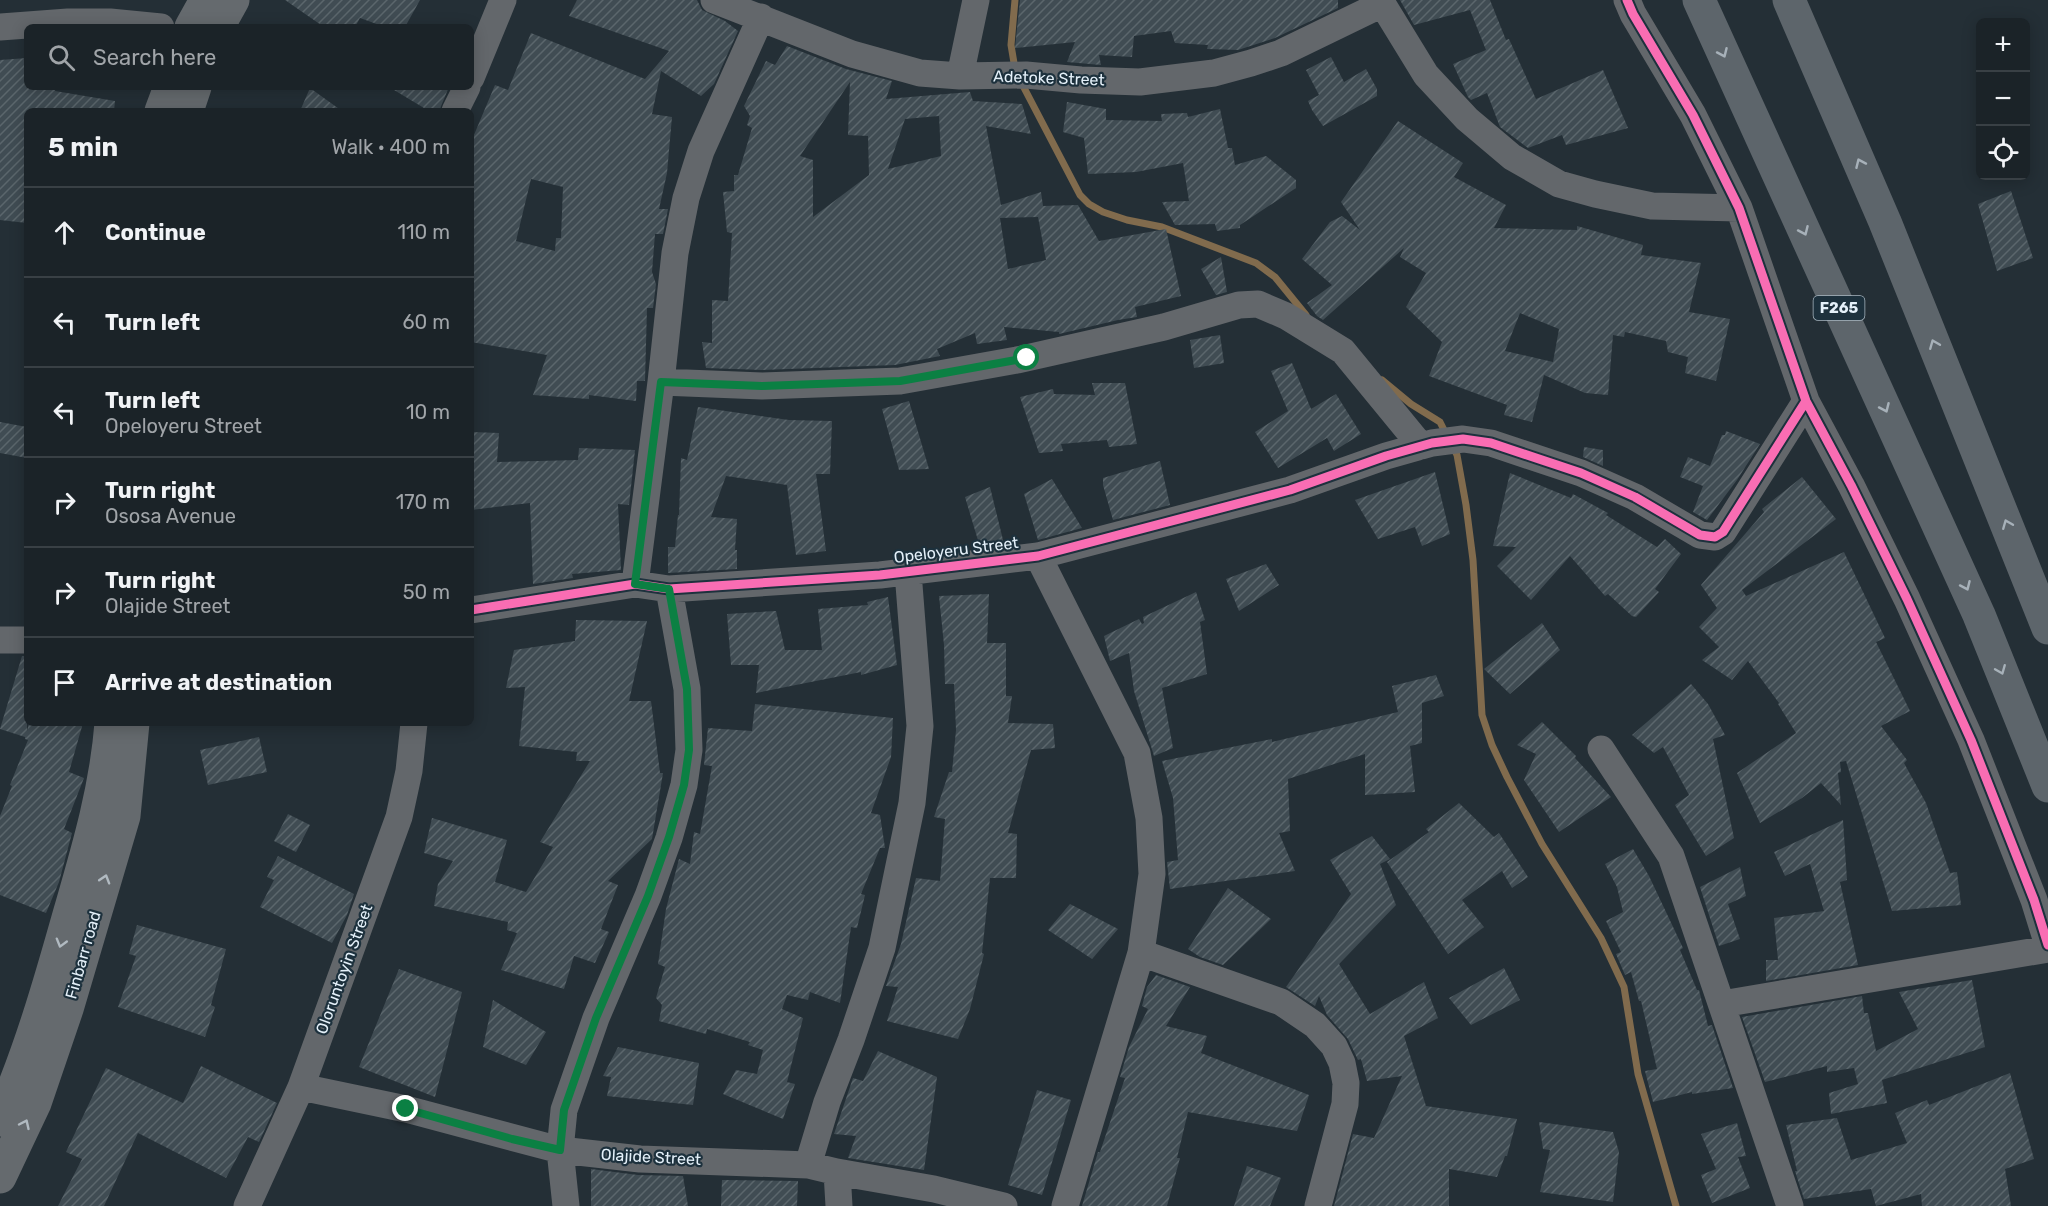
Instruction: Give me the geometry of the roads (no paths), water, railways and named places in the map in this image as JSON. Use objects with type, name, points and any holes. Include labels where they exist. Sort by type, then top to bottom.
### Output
[{"type":"highway","name":"F265","points":[[1699,0],[1979,615],[2048,786]]},
{"type":"highway","points":[[1789,0],[1885,222],[2048,628]]},
{"type":"main road","points":[[193,24],[206,0]]},
{"type":"main road","points":[[220,24],[233,0]]},
{"type":"main road","points":[[162,108],[169,90]]},
{"type":"main road","points":[[188,108],[194,90]]},
{"type":"main road","name":"Finbarr road","points":[[0,1120],[45,1001],[111,813],[111,726]]},
{"type":"main road","name":"Finbarr road","points":[[0,1177],[39,1093],[67,1009],[132,726]]},
{"type":"street","points":[[474,70],[502,0]]},
{"type":"street","name":"Adetoke Street","points":[[714,0],[852,54],[920,73],[960,76],[1026,75],[1140,82],[1214,73],[1281,53],[1381,2]]},
{"type":"street","points":[[960,76],[976,0]]},
{"type":"street","points":[[1627,0],[1693,115],[1739,207],[1806,401],[1851,485],[1907,599],[1971,740],[2034,900],[2048,947],[1722,1004]]},
{"type":"street","points":[[1381,2],[1426,75],[1467,119],[1512,158],[1559,184],[1595,194],[1652,206],[1739,207]]},
{"type":"street","points":[[635,584],[675,253],[686,198],[701,151],[761,17]]},
{"type":"street","points":[[41,24],[68,22],[130,24]]},
{"type":"street","points":[[0,27],[24,25]]},
{"type":"street","points":[[456,108],[466,90]]},
{"type":"street","points":[[661,382],[762,386],[900,381],[1017,360],[1164,327],[1239,305],[1258,304],[1286,316],[1343,351],[1426,445]]},
{"type":"street","name":"Opeloyeru Street","points":[[474,610],[635,584],[669,589],[908,572],[1038,556],[1290,490],[1386,456],[1463,438],[1491,443],[1581,473],[1635,496],[1700,535],[1715,537],[1723,532],[1806,401]]},
{"type":"street","points":[[1038,556],[1137,753],[1149,818],[1152,874],[1141,953],[1065,1206]]},
{"type":"street","points":[[808,1165],[827,1102],[882,948],[912,803],[920,726],[908,572]]},
{"type":"street","points":[[566,1206],[560,1150],[564,1110],[596,1018],[648,896],[684,785],[689,750],[687,689],[669,589]]},
{"type":"street","points":[[0,639],[24,640]]},
{"type":"street","name":"Oloruntoyin Street","points":[[247,1206],[301,1088],[399,817],[409,771],[414,726]]},
{"type":"street","points":[[1601,749],[1671,856],[1790,1206]]},
{"type":"street","points":[[1141,953],[1281,1002],[1315,1025],[1335,1046],[1342,1063],[1346,1083],[1345,1104],[1318,1206]]},
{"type":"street","name":"Olajide Street","points":[[301,1088],[406,1109],[560,1150],[640,1159],[808,1165],[934,1189],[1004,1206]]},
{"type":"street","points":[[837,1172],[839,1206]]},
{"type":"waterway","points":[[1015,0],[1011,45],[1015,69]]},
{"type":"waterway","points":[[1021,82],[1080,195],[1089,204],[1103,212],[1127,220],[1162,227],[1256,263],[1275,277],[1306,315]]},
{"type":"waterway","points":[[1382,380],[1411,404],[1440,422],[1446,434]]},
{"type":"waterway","points":[[1453,447],[1457,455],[1466,505],[1473,560],[1482,715],[1492,745],[1507,777],[1542,844],[1601,938],[1624,987],[1638,1074],[1676,1206]]}]
